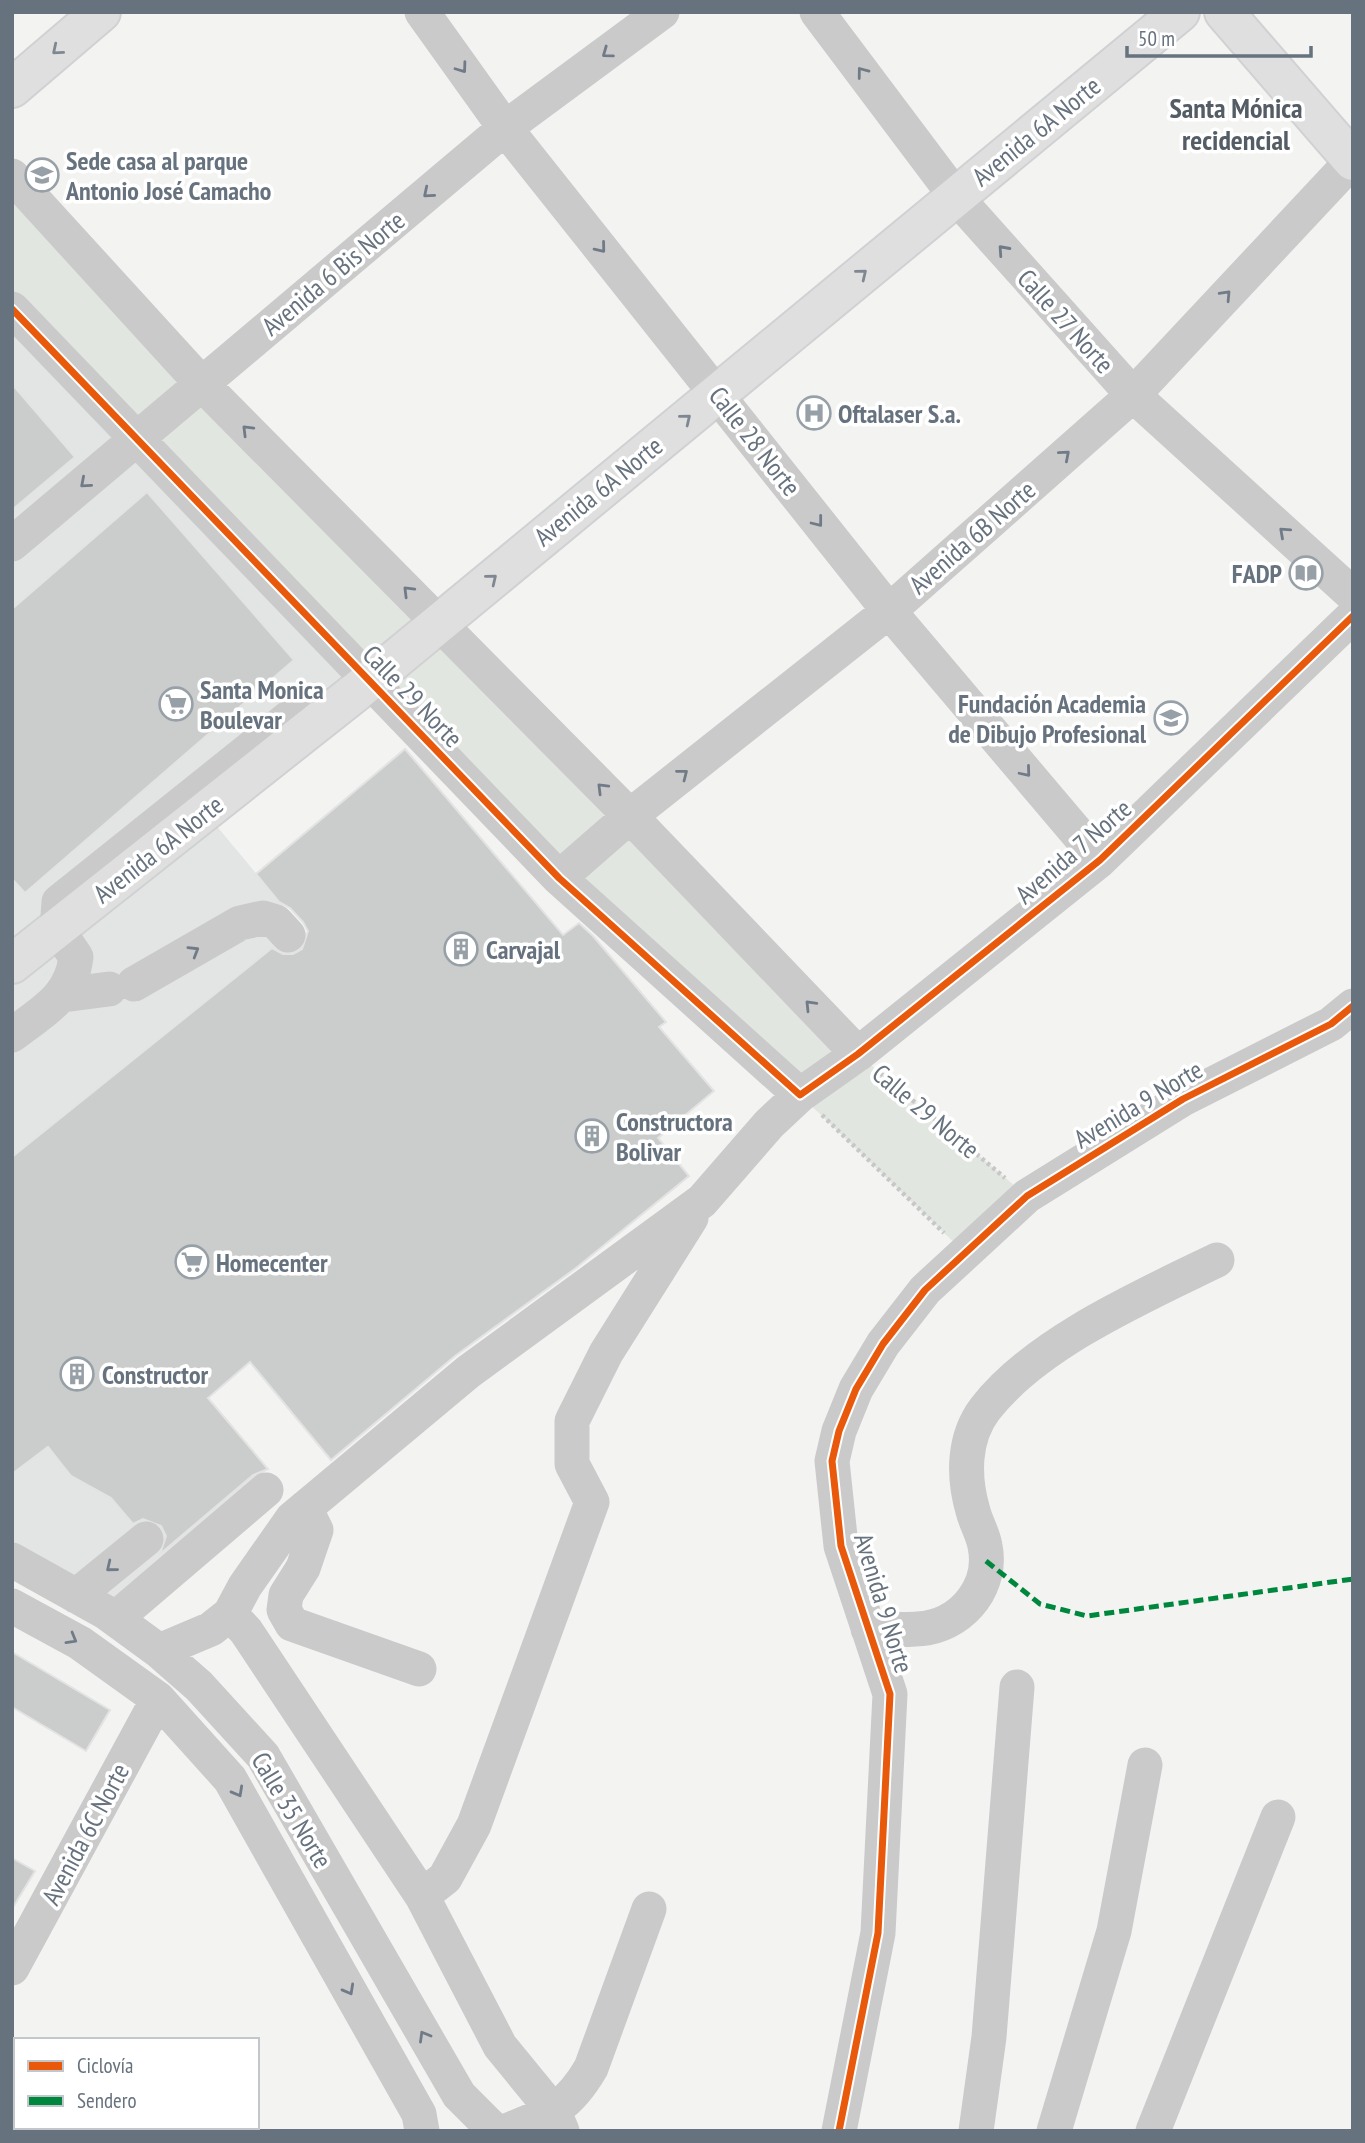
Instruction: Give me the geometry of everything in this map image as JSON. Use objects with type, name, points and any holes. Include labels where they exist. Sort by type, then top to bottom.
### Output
[{"type":"main road","points":[[12,88],[101,12]]},
{"type":"main road","name":"Avenida 6A Norte","points":[[12,964],[369,681],[1180,12]]},
{"type":"main road","points":[[1224,12],[1353,160]]},
{"type":"street","name":"Calle 28 Norte","points":[[422,12],[505,128],[889,611],[1100,860]]},
{"type":"street","name":"Avenida 6 Bis Norte","points":[[12,544],[505,128],[662,12]]},
{"type":"street","name":"Calle 27 Norte","points":[[817,12],[956,197],[1133,396],[1353,595]]},
{"type":"street","name":"Avenida 6B Norte","points":[[559,878],[630,816],[889,611],[1133,396],[1353,160]]},
{"type":"street","name":"Calle 29 Norte","points":[[12,176],[201,383],[630,816],[858,1054]]},
{"type":"street","name":"Calle 29 Norte","points":[[12,309],[559,878],[800,1094]]},
{"type":"street","name":"Avenida 7 Norte","points":[[702,1201],[769,1124],[800,1094],[858,1054],[1100,860],[1353,616]]},
{"type":"street","points":[[63,995],[122,986],[252,919],[276,922],[288,935]]},
{"type":"street","points":[[12,1035],[63,995],[74,974],[76,957],[57,929]]},
{"type":"street","name":"Avenida 9 Norte","points":[[839,2131],[878,1933],[890,1694],[841,1546],[832,1461],[839,1431],[856,1389],[883,1344],[925,1290],[1027,1196],[1183,1099],[1331,1024],[1353,1006]]},
{"type":"street","points":[[199,1686],[220,1622],[292,1518],[468,1371],[702,1201]]},
{"type":"street","points":[[422,1896],[445,1878],[474,1825],[592,1502],[572,1465],[572,1421],[606,1353],[702,1201]]},
{"type":"street","points":[[868,1629],[928,1628],[970,1605],[979,1591],[986,1561],[985,1545],[972,1510],[966,1473],[969,1438],[985,1409],[1046,1355],[1109,1312],[1217,1260]]},
{"type":"street","points":[[115,1619],[267,1490]]},
{"type":"street","points":[[305,1508],[316,1530],[303,1568],[286,1595],[284,1610],[292,1624],[419,1669]]},
{"type":"street","points":[[76,1596],[146,1538]]},
{"type":"street","name":"Calle 35 Norte","points":[[12,1560],[115,1619],[159,1651],[199,1686],[263,1756],[459,2095],[495,2131]]},
{"type":"street","name":"Calle 35 Norte","points":[[12,1606],[80,1643],[158,1699],[230,1779],[419,2114],[422,2131]]},
{"type":"street","points":[[159,1651],[220,1622],[246,1631],[422,1896],[500,2046],[558,2122]]},
{"type":"street","points":[[976,2131],[989,2037],[1017,1687]]},
{"type":"street","name":"Avenida 6C Norte","points":[[12,1968],[158,1699]]},
{"type":"street","points":[[1054,2131],[1114,1931],[1144,1765]]},
{"type":"street","points":[[1153,2131],[1278,1817]]},
{"type":"street","points":[[506,2131],[558,2122],[591,2068],[649,1909]]},
{"type":"path","points":[[800,1094],[965,1253]]},
{"type":"shaded area","points":[[12,176],[858,1054],[1027,1196],[965,1253],[800,1095],[12,309]]},
{"type":"shaded area","name":"Homecenter","points":[[12,309],[369,681],[205,812],[351,987],[250,1362],[208,1398],[268,1469],[163,1558],[107,1613],[12,1560]]},
{"type":"building","points":[[12,384],[75,457],[12,510]]},
{"type":"building","points":[[147,492],[294,660],[25,893],[12,879],[12,609]]},
{"type":"building","points":[[405,749],[563,935],[579,923],[593,936],[666,1022],[659,1027],[714,1091],[658,1138],[689,1176],[576,1268],[455,1356],[331,1460],[250,1362],[208,1398],[268,1469],[253,1475],[160,1554],[166,1536],[161,1526],[143,1519],[133,1524],[111,1498],[71,1476],[48,1447],[12,1474],[12,1157],[272,948],[283,954],[293,954],[302,949],[308,931],[303,922],[290,908],[279,902],[256,874]]},
{"type":"building","points":[[12,1652],[110,1710],[86,1751],[12,1707]]},
{"type":"building","points":[[12,1858],[35,1871],[12,1909]]},
{"type":"marked path","points":[[986,1561],[1040,1604],[1087,1616],[1353,1579]]},
{"type":"cycle path","points":[[12,309],[559,878],[800,1095],[858,1054],[1100,860],[1353,616]]},
{"type":"cycle path","points":[[839,2131],[878,1933],[890,1694],[841,1546],[832,1461],[839,1431],[856,1389],[883,1344],[925,1290],[1027,1196],[1183,1099],[1331,1024],[1353,1006]]},
{"type":"place","name":"Sede casa al parque Antonio José Camacho","points":[[42,175]]},
{"type":"place","name":"Oftalaser S.a.","points":[[814,413]]},
{"type":"place","name":"FADP","points":[[1306,573]]},
{"type":"place","name":"Santa Monica Boulevar","points":[[176,704]]},
{"type":"place","name":"Fundación Academia de Dibujo Profesional","points":[[1171,718]]},
{"type":"place","name":"Carvajal","points":[[461,949]]},
{"type":"place","name":"Constructora Bolivar","points":[[592,1136]]},
{"type":"place","name":"Homecenter","points":[[192,1262]]},
{"type":"place","name":"Constructor","points":[[77,1374]]},
{"type":"district","name":"Santa Mónica recidencial","points":[[1236,123]]}]
